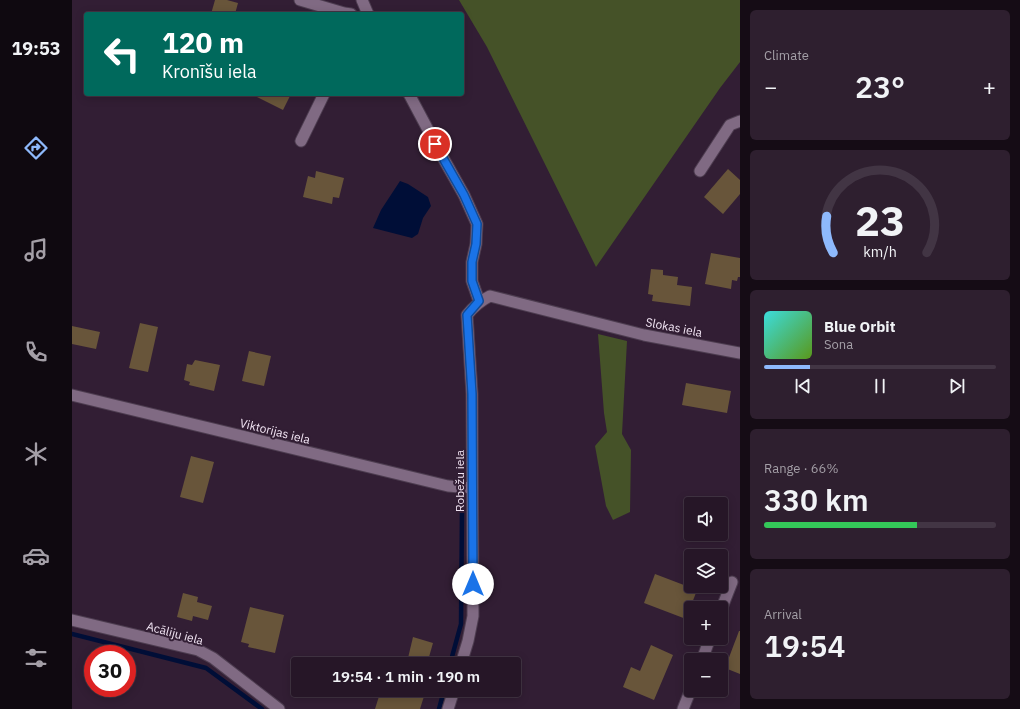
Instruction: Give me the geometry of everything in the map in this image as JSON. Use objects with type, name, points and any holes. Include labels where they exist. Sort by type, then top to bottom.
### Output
[{"type":"street","points":[[300,0],[341,12]]},
{"type":"street","points":[[362,0],[367,12]]},
{"type":"street","points":[[301,141],[323,96]]},
{"type":"street","points":[[410,96],[464,195],[477,224],[476,244],[472,262],[472,281],[479,301]]},
{"type":"street","points":[[700,171],[730,125],[740,121]]},
{"type":"street","name":"Slokas iela","points":[[479,301],[490,296],[644,335],[740,353]]},
{"type":"street","name":"Robežu iela","points":[[463,657],[473,616],[472,394],[467,315],[479,301]]},
{"type":"street","name":"Viktorijas iela","points":[[72,395],[448,486],[472,488]]},
{"type":"street","points":[[725,601],[732,582]]},
{"type":"street","name":"Acāliju iela","points":[[72,620],[198,650],[213,658],[279,709]]},
{"type":"street","points":[[448,709],[452,697]]},
{"type":"street","points":[[683,709],[688,697]]},
{"type":"green space","points":[[459,0],[740,0],[740,62],[720,88],[596,267],[487,47]]},
{"type":"green space","points":[[598,334],[627,341],[622,434],[631,450],[630,512],[613,520],[606,506],[595,446],[607,432],[604,413]]},
{"type":"water","points":[[400,181],[408,184],[428,197],[431,206],[423,218],[418,234],[412,238],[373,228],[381,210]]},
{"type":"building","points":[[215,0],[227,0],[238,3],[236,12],[212,12]]},
{"type":"building","points":[[255,96],[290,96],[283,110]]},
{"type":"building","points":[[728,169],[740,180],[740,194],[723,214],[704,197]]},
{"type":"building","points":[[316,171],[344,178],[339,198],[333,197],[332,204],[303,197],[308,176],[315,178]]},
{"type":"building","points":[[711,253],[740,258],[740,277],[738,277],[737,281],[732,280],[731,289],[705,284]]},
{"type":"building","points":[[651,269],[663,270],[663,275],[678,277],[677,285],[692,287],[690,306],[652,301],[653,295],[648,294]]},
{"type":"building","points":[[140,323],[158,327],[148,372],[129,368]]},
{"type":"building","points":[[72,326],[100,332],[96,349],[72,344]]},
{"type":"building","points":[[249,351],[271,356],[264,386],[242,381]]},
{"type":"building","points":[[195,360],[220,365],[214,391],[189,385],[190,382],[184,380],[187,364],[192,365]]},
{"type":"building","points":[[686,383],[731,391],[727,413],[682,405]]},
{"type":"building","points":[[191,456],[214,462],[203,503],[180,497]]},
{"type":"building","points":[[655,574],[684,585],[684,593],[696,593],[693,601],[684,601],[684,618],[644,603]]},
{"type":"building","points":[[183,593],[198,597],[197,602],[212,606],[208,620],[193,616],[192,621],[177,617]]},
{"type":"building","points":[[250,607],[284,615],[275,653],[248,647],[249,644],[241,642]]},
{"type":"building","points":[[740,631],[740,674],[728,669],[728,660]]},
{"type":"building","points":[[413,637],[433,643],[429,657],[408,657]]},
{"type":"building","points":[[651,645],[673,655],[654,700],[623,687],[631,667],[640,671]]},
{"type":"building","points":[[379,697],[424,697],[420,709],[375,709]]},
{"type":"waterway","points":[[452,657],[461,624],[462,509]]},
{"type":"waterway","points":[[72,634],[206,668],[262,709]]},
{"type":"waterway","points":[[439,709],[442,697]]},
{"type":"route","points":[[435,144],[464,195],[477,224],[476,244],[472,262],[472,281],[479,301],[467,315],[472,394],[473,584]]}]
